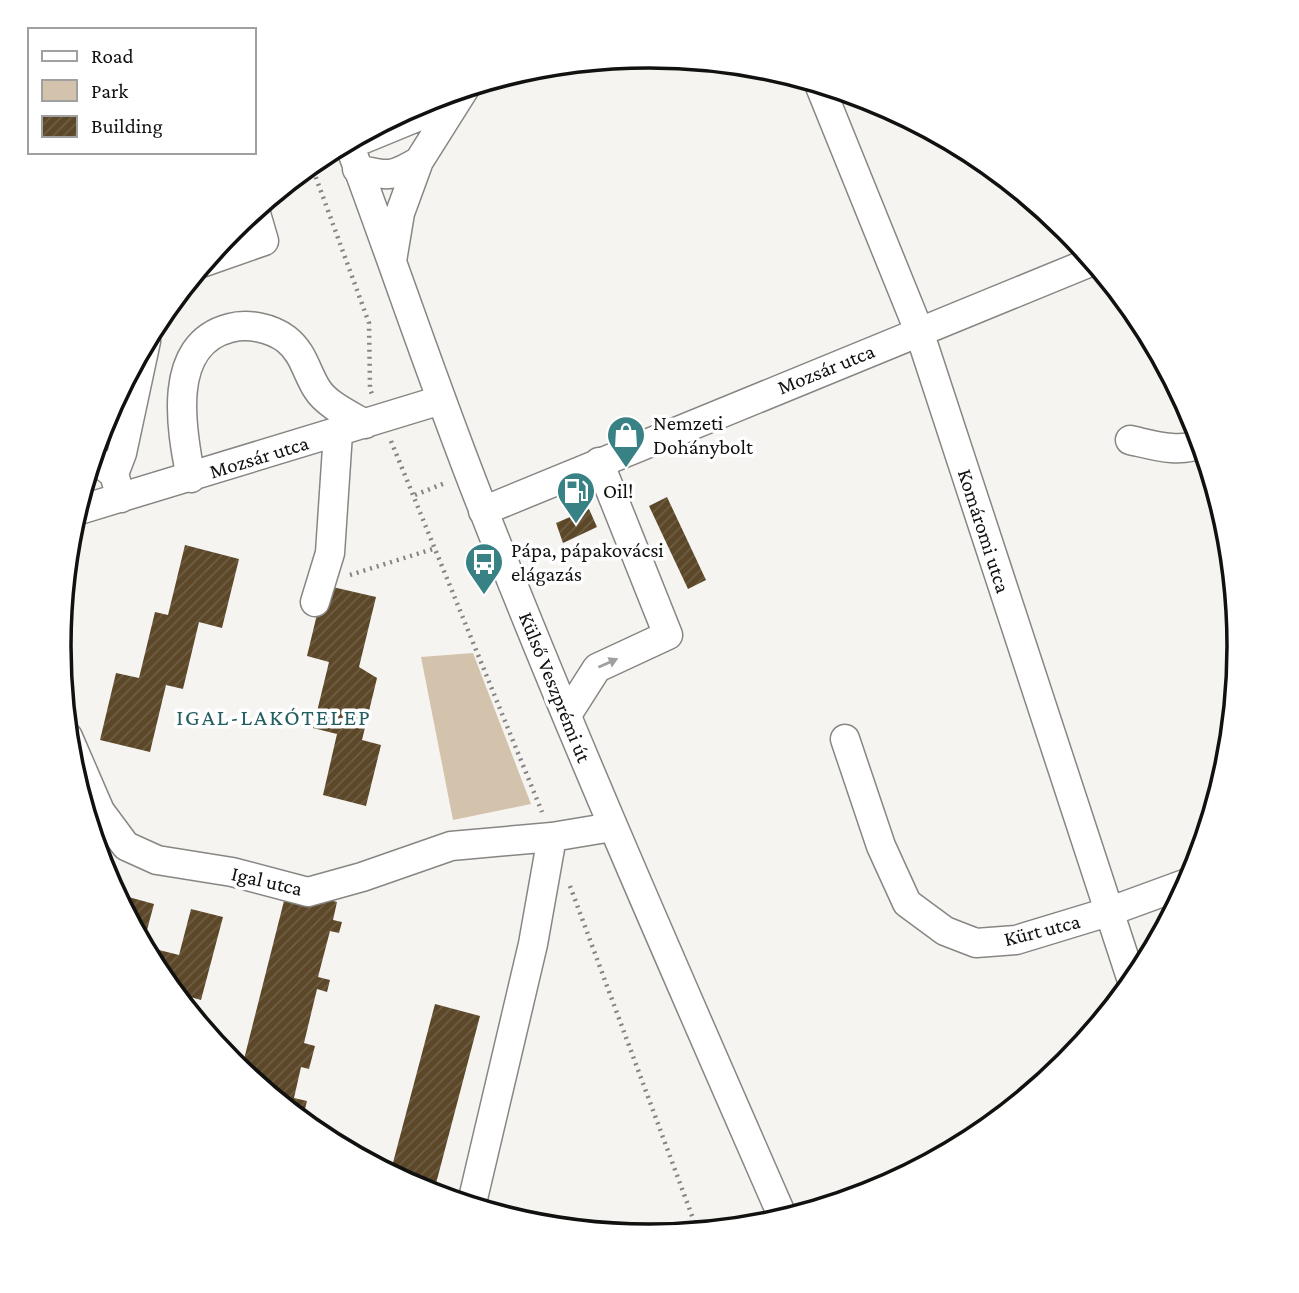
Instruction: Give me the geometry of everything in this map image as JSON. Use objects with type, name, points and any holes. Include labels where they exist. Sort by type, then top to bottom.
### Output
[{"type":"street","name":"Komáromi utca","points":[[824,96],[919,331],[1128,970]]},
{"type":"street","points":[[391,262],[400,213],[419,161],[456,102]]},
{"type":"street","points":[[419,161],[399,173],[386,176],[351,152],[423,114]]},
{"type":"street","name":"Külső Veszprémi út","points":[[351,152],[469,474],[612,827],[780,1210]]},
{"type":"street","points":[[225,255],[264,241],[258,221]]},
{"type":"street","name":"Mozsár utca","points":[[484,511],[1084,265]]},
{"type":"street","points":[[191,478],[183,441],[182,393],[193,354],[203,341],[218,331],[234,327],[255,327],[272,331],[288,341],[304,359],[318,391],[341,410],[374,421]]},
{"type":"street","points":[[109,477],[122,453],[138,377]]},
{"type":"street","points":[[307,442],[318,391]]},
{"type":"street","name":"Mozsár utca","points":[[92,495],[109,477],[191,478],[441,400]]},
{"type":"street","points":[[317,594],[330,553],[338,433]]},
{"type":"street","points":[[1130,440],[1166,448],[1192,447]]},
{"type":"street","points":[[567,715],[597,668],[668,635],[599,462]]},
{"type":"street","name":"Kürt utca","points":[[845,739],[881,846],[907,903],[945,932],[976,943],[1016,940],[1108,912],[1175,888]]},
{"type":"street","name":"Igal utca","points":[[88,783],[100,811],[126,846],[157,860],[232,872],[308,892],[362,877],[451,846],[552,837],[612,827]]},
{"type":"street","points":[[473,1197],[533,944],[552,837]]},
{"type":"path","points":[[315,175],[369,323],[370,389],[374,421],[415,495],[552,837]]},
{"type":"path","points":[[415,495],[469,474]]},
{"type":"path","points":[[317,594],[436,548]]},
{"type":"path","points":[[566,875],[695,1223]]},
{"type":"green space","points":[[473,653],[531,804],[453,820],[421,657]]},
{"type":"building","points":[[667,497],[706,580],[688,589],[649,506]]},
{"type":"building","name":"Oil!","points":[[589,509],[597,527],[563,543],[556,523]]},
{"type":"building","points":[[185,545],[239,559],[222,628],[199,622],[183,689],[166,685],[150,752],[100,740],[116,673],[139,678],[155,612],[168,615]]},
{"type":"building","points":[[324,585],[376,597],[359,667],[377,678],[362,740],[381,745],[366,806],[323,795],[337,734],[313,728],[329,662],[307,656]]},
{"type":"building","points":[[287,889],[337,902],[333,920],[342,922],[339,933],[330,931],[318,977],[330,980],[327,992],[317,989],[304,1043],[315,1046],[309,1069],[301,1067],[294,1098],[307,1101],[305,1110],[244,1058]]},
{"type":"building","points":[[129,897],[154,904],[147,932]]},
{"type":"building","points":[[191,909],[223,917],[201,1000],[189,997],[158,950],[179,955]]},
{"type":"building","points":[[435,1004],[480,1016],[436,1184],[393,1164]]},
{"type":"place","name":"Nemzeti Dohánybolt","points":[[626,469]]},
{"type":"place","name":"Oil!","points":[[576,525]]},
{"type":"place","name":"Pápa, pápakovácsi elágazás","points":[[484,596]]},
{"type":"district","name":"IGAL-LAKÓTELEP","points":[[274,717]]}]
